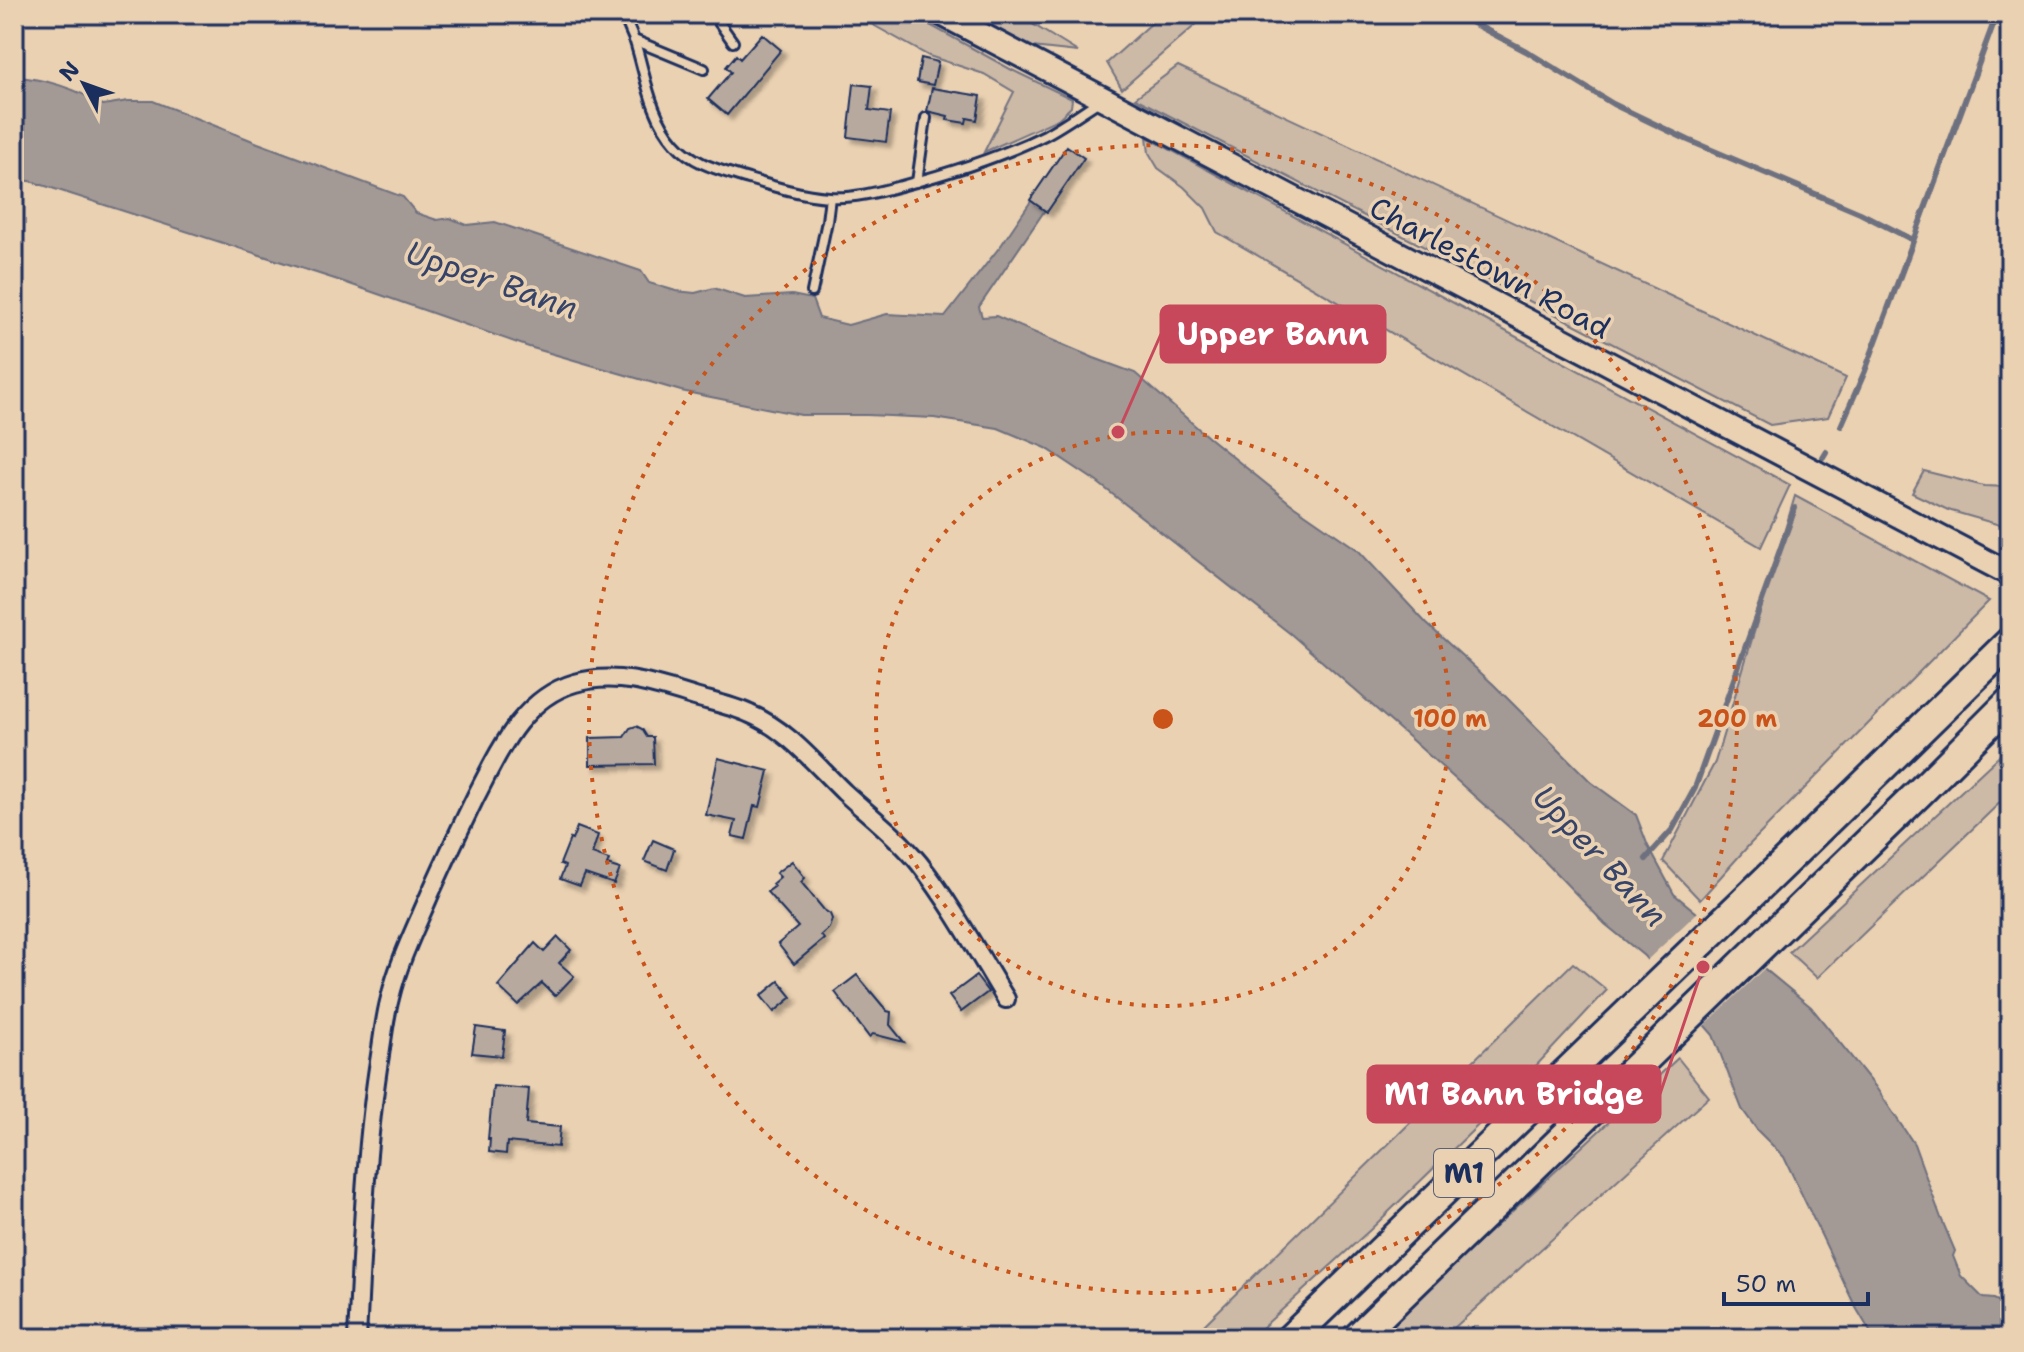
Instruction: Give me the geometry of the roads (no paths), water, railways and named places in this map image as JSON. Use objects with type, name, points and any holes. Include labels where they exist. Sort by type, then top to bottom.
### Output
[{"type":"highway","name":"M1","points":[[1291,1338],[2010,642]]},
{"type":"highway","name":"M1","points":[[1357,1338],[2010,702]]},
{"type":"main road","name":"Charlestown Road","points":[[942,14],[2010,574]]},
{"type":"street","points":[[357,1338],[373,1097],[389,999],[403,955],[455,838],[496,756],[530,709],[549,695],[572,684],[593,679],[643,682],[743,711],[779,730],[919,863],[961,924],[1006,999]]},
{"type":"lane","points":[[623,14],[634,40],[652,107],[682,150],[704,164],[807,194],[830,197],[863,195],[917,182],[1003,154],[1047,134],[1103,98]]},
{"type":"lane","points":[[713,14],[733,42]]},
{"type":"lane","points":[[634,40],[704,69]]},
{"type":"lane","points":[[917,182],[926,118]]},
{"type":"lane","points":[[812,292],[830,197]]},
{"type":"water","points":[[14,77],[60,85],[103,105],[153,101],[403,197],[416,213],[437,220],[450,218],[467,225],[495,222],[641,271],[649,283],[676,291],[695,293],[714,288],[745,298],[792,295],[812,299],[819,318],[848,325],[887,314],[945,317],[1031,201],[1045,210],[979,307],[982,317],[996,316],[1135,373],[1290,503],[1358,550],[1427,624],[1493,684],[1591,782],[1636,815],[1648,846],[1674,894],[1811,1007],[1875,1086],[1914,1144],[1955,1251],[1953,1256],[1961,1276],[1983,1298],[1994,1299],[2010,1307],[2010,1338],[1874,1338],[1855,1306],[1784,1157],[1758,1131],[1742,1109],[1713,1035],[1644,956],[1605,924],[1529,845],[1292,635],[1097,482],[1046,448],[998,428],[934,418],[801,415],[681,391],[529,347],[341,281],[30,181],[14,180]]},
{"type":"waterway","points":[[1841,426],[1865,371],[1997,14]]},
{"type":"waterway","points":[[1467,20],[1526,51],[1613,104],[1688,140],[1860,213],[1913,240]]},
{"type":"waterway","points":[[1823,457],[1826,452]]},
{"type":"waterway","points":[[1646,859],[1672,830],[1695,788],[1795,508]]},
{"type":"place","name":"Upper Bann","points":[[1118,432]]},
{"type":"place","name":"M1 Bann Bridge","points":[[1703,967]]}]
